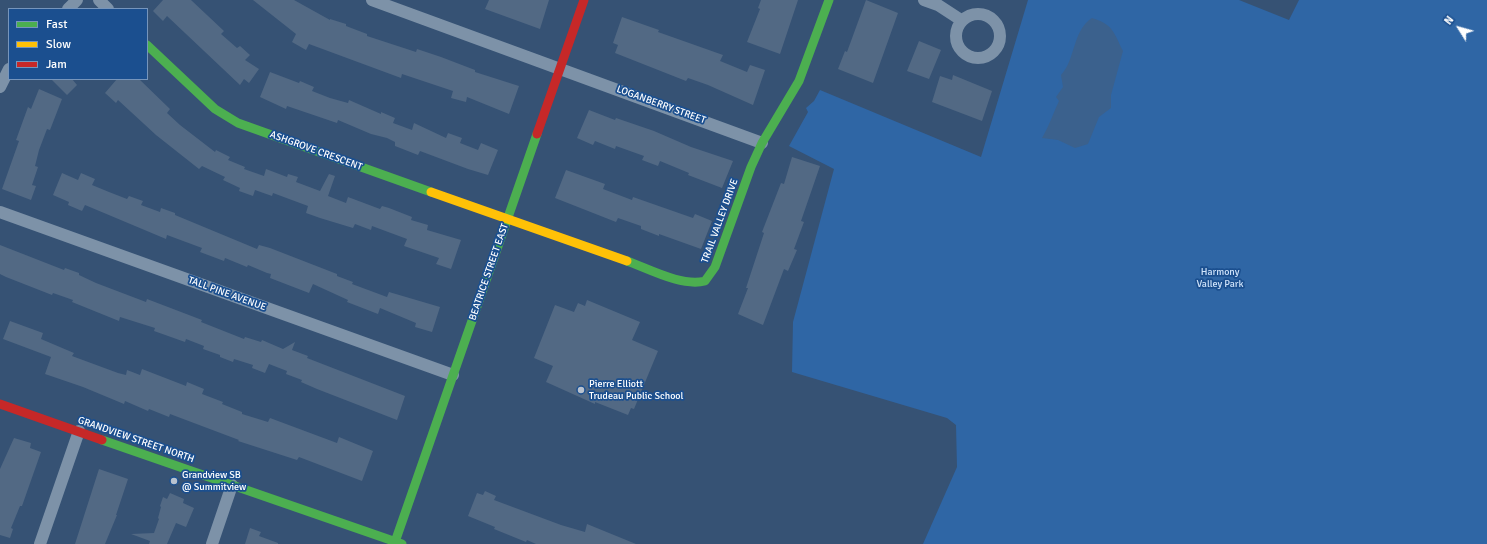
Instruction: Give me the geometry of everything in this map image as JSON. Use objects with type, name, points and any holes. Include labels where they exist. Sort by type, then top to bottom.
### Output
[{"type":"street","points":[[69,8],[77,0]]},
{"type":"street","points":[[99,0],[107,8]]},
{"type":"street","points":[[372,0],[560,67]]},
{"type":"street","name":"BEATRICE STREET EAST","points":[[397,543],[584,0]]},
{"type":"street","name":"TRAIL VALLEY DRIVE","points":[[508,218],[685,282],[697,283],[705,281],[715,267],[751,167],[762,143],[799,80],[829,0]]},
{"type":"street","points":[[924,0],[938,5],[961,20]]},
{"type":"street","name":"ASHGROVE CRESCENT","points":[[148,46],[210,105],[232,120],[425,190],[508,218]]},
{"type":"street","name":"LOGANBERRY STREET","points":[[560,67],[762,143]]},
{"type":"street","points":[[0,87],[8,71]]},
{"type":"street","name":"TALL PINE AVENUE","points":[[0,212],[454,375]]},
{"type":"street","name":"GRANDVIEW STREET NORTH","points":[[0,404],[397,543]]},
{"type":"street","points":[[40,544],[79,432]]},
{"type":"street","points":[[212,544],[232,485]]},
{"type":"green space","name":"Harmony Valley Park","points":[[1028,0],[1239,0],[1289,20],[1299,0],[1487,0],[1487,544],[923,544],[957,467],[956,425],[947,418],[792,372],[793,322],[834,169],[789,146],[808,112],[806,108],[814,101],[820,90],[981,157]]},
{"type":"shaded area","points":[[1092,18],[1109,26],[1115,34],[1123,51],[1111,95],[1111,108],[1099,117],[1088,144],[1075,148],[1058,140],[1042,138],[1059,101],[1056,97],[1063,87],[1061,75],[1066,68],[1081,30]]},
{"type":"building","points":[[163,0],[191,0],[224,31],[221,34],[237,48],[240,46],[250,55],[245,60],[259,69],[249,83],[244,79],[240,85],[167,16],[163,21],[153,11]]},
{"type":"building","points":[[253,0],[294,0],[330,20],[346,24],[346,26],[367,34],[367,36],[416,52],[417,49],[475,70],[475,72],[519,86],[509,114],[467,97],[466,102],[451,98],[453,91],[402,74],[401,78],[309,44],[306,50],[292,42],[296,34]]},
{"type":"building","points":[[489,0],[549,0],[540,29],[485,9]]},
{"type":"building","points":[[761,0],[798,0],[780,54],[747,42],[760,9],[758,8]]},
{"type":"building","points":[[866,0],[898,13],[873,83],[838,69],[845,51],[847,52]]},
{"type":"building","points":[[622,17],[659,30],[658,32],[723,55],[720,61],[747,72],[750,65],[765,70],[753,105],[708,85],[688,78],[686,81],[615,53],[618,45],[613,43]]},
{"type":"building","points":[[919,41],[941,50],[929,79],[907,71]]},
{"type":"building","points":[[270,72],[314,87],[312,91],[330,98],[348,103],[349,100],[381,114],[381,112],[395,118],[393,123],[412,130],[414,123],[446,138],[448,133],[462,138],[460,143],[478,150],[481,143],[498,150],[488,175],[420,151],[418,155],[395,146],[395,142],[387,138],[371,134],[338,120],[337,123],[287,106],[286,109],[260,97]]},
{"type":"building","points":[[953,75],[992,91],[982,121],[932,102],[940,76],[952,80]]},
{"type":"building","points":[[52,80],[73,80],[77,85],[67,95]]},
{"type":"building","points":[[116,80],[140,80],[170,109],[167,113],[180,125],[215,152],[216,150],[230,157],[228,160],[245,167],[244,169],[264,176],[266,169],[287,177],[288,174],[298,177],[296,182],[320,191],[329,174],[335,176],[328,196],[346,203],[348,197],[380,209],[382,206],[389,208],[412,217],[411,220],[428,225],[427,230],[461,240],[451,269],[436,264],[439,258],[404,246],[407,239],[372,226],[371,230],[355,224],[353,228],[306,213],[308,206],[273,193],[272,196],[255,190],[253,196],[239,191],[240,188],[223,180],[225,177],[202,166],[199,169],[156,135],[118,100],[116,103],[105,93]]},
{"type":"building","points":[[39,89],[62,99],[50,130],[47,129],[39,150],[35,166],[38,167],[32,185],[36,186],[31,200],[2,189],[19,141],[16,140],[28,107],[31,109]]},
{"type":"building","points":[[589,110],[615,120],[616,118],[654,131],[691,147],[733,161],[722,188],[688,175],[689,173],[660,161],[658,166],[642,160],[644,156],[616,146],[615,149],[595,141],[593,145],[577,138]]},
{"type":"building","points":[[792,157],[820,166],[801,221],[804,222],[794,249],[797,250],[788,271],[784,269],[763,325],[738,314],[748,288],[746,288],[764,233],[762,232],[781,183],[784,184]]},
{"type":"building","points":[[566,170],[605,184],[603,189],[632,200],[633,197],[693,218],[695,214],[712,221],[701,249],[659,234],[659,236],[641,229],[641,226],[618,218],[616,222],[555,198]]},
{"type":"building","points":[[62,173],[78,180],[81,173],[95,179],[92,185],[127,199],[129,196],[143,201],[141,205],[160,212],[161,208],[175,213],[175,215],[257,249],[259,245],[270,248],[337,274],[337,276],[353,282],[352,284],[387,297],[389,292],[440,307],[432,332],[415,327],[416,323],[380,308],[378,314],[347,302],[348,300],[313,284],[309,293],[270,278],[271,274],[248,265],[247,267],[225,258],[224,261],[200,252],[202,248],[167,235],[166,239],[85,205],[82,211],[68,205],[69,202],[53,195]]},
{"type":"building","points":[[0,245],[64,270],[65,268],[79,273],[79,275],[96,283],[146,302],[147,299],[202,320],[201,322],[244,339],[245,337],[261,342],[262,340],[283,349],[295,342],[292,350],[308,356],[307,358],[405,396],[397,420],[301,382],[302,380],[286,374],[287,371],[269,364],[265,373],[252,368],[253,365],[234,359],[233,362],[220,357],[220,355],[203,349],[204,346],[186,339],[185,342],[154,331],[155,328],[120,317],[119,321],[72,302],[73,300],[53,293],[52,295],[6,277],[0,274]]},
{"type":"building","points":[[587,300],[640,322],[632,340],[658,351],[634,409],[631,408],[628,415],[595,402],[595,404],[546,382],[553,366],[534,358],[555,305],[574,312],[578,303],[585,306]]},
{"type":"building","points":[[10,321],[43,333],[41,339],[74,353],[72,356],[118,373],[126,375],[127,370],[140,375],[142,369],[186,386],[187,382],[204,389],[202,394],[223,402],[222,404],[242,412],[242,414],[268,422],[270,418],[337,443],[339,437],[373,451],[362,481],[299,457],[297,460],[238,441],[239,440],[170,414],[169,417],[149,409],[148,411],[125,401],[124,404],[83,387],[45,374],[51,357],[3,339]]},
{"type":"building","points":[[14,438],[31,443],[30,448],[41,452],[22,506],[20,506],[11,528],[13,529],[10,538],[0,535],[0,469]]},
{"type":"building","points":[[99,469],[128,479],[117,515],[105,544],[75,544]]},
{"type":"building","points":[[485,491],[496,496],[494,500],[561,525],[585,532],[587,524],[636,544],[536,544],[527,540],[526,542],[494,529],[495,527],[468,516],[477,493],[483,495]]},
{"type":"building","points":[[170,493],[184,499],[183,503],[194,508],[186,527],[176,523],[167,544],[149,544],[150,541],[131,534],[154,533],[159,519],[160,506],[163,497],[167,499]]},
{"type":"building","points":[[250,528],[261,532],[259,536],[278,544],[245,544]]},
{"type":"traffic: fast","points":[[627,261],[686,282],[705,281],[715,267],[751,167],[762,143],[799,81],[829,0]]},
{"type":"traffic: fast","points":[[148,46],[215,109],[238,123],[431,192]]},
{"type":"traffic: fast","points":[[395,542],[537,134]]},
{"type":"traffic: fast","points":[[102,440],[402,544]]},
{"type":"traffic: slow","points":[[431,192],[627,261]]},
{"type":"traffic: jam","points":[[537,134],[584,0]]},
{"type":"traffic: jam","points":[[0,404],[102,440]]},
{"type":"place","name":"Pierre Elliott Trudeau Public School","points":[[581,390]]},
{"type":"place","name":"Grandview SB @ Summitview","points":[[174,481]]}]
